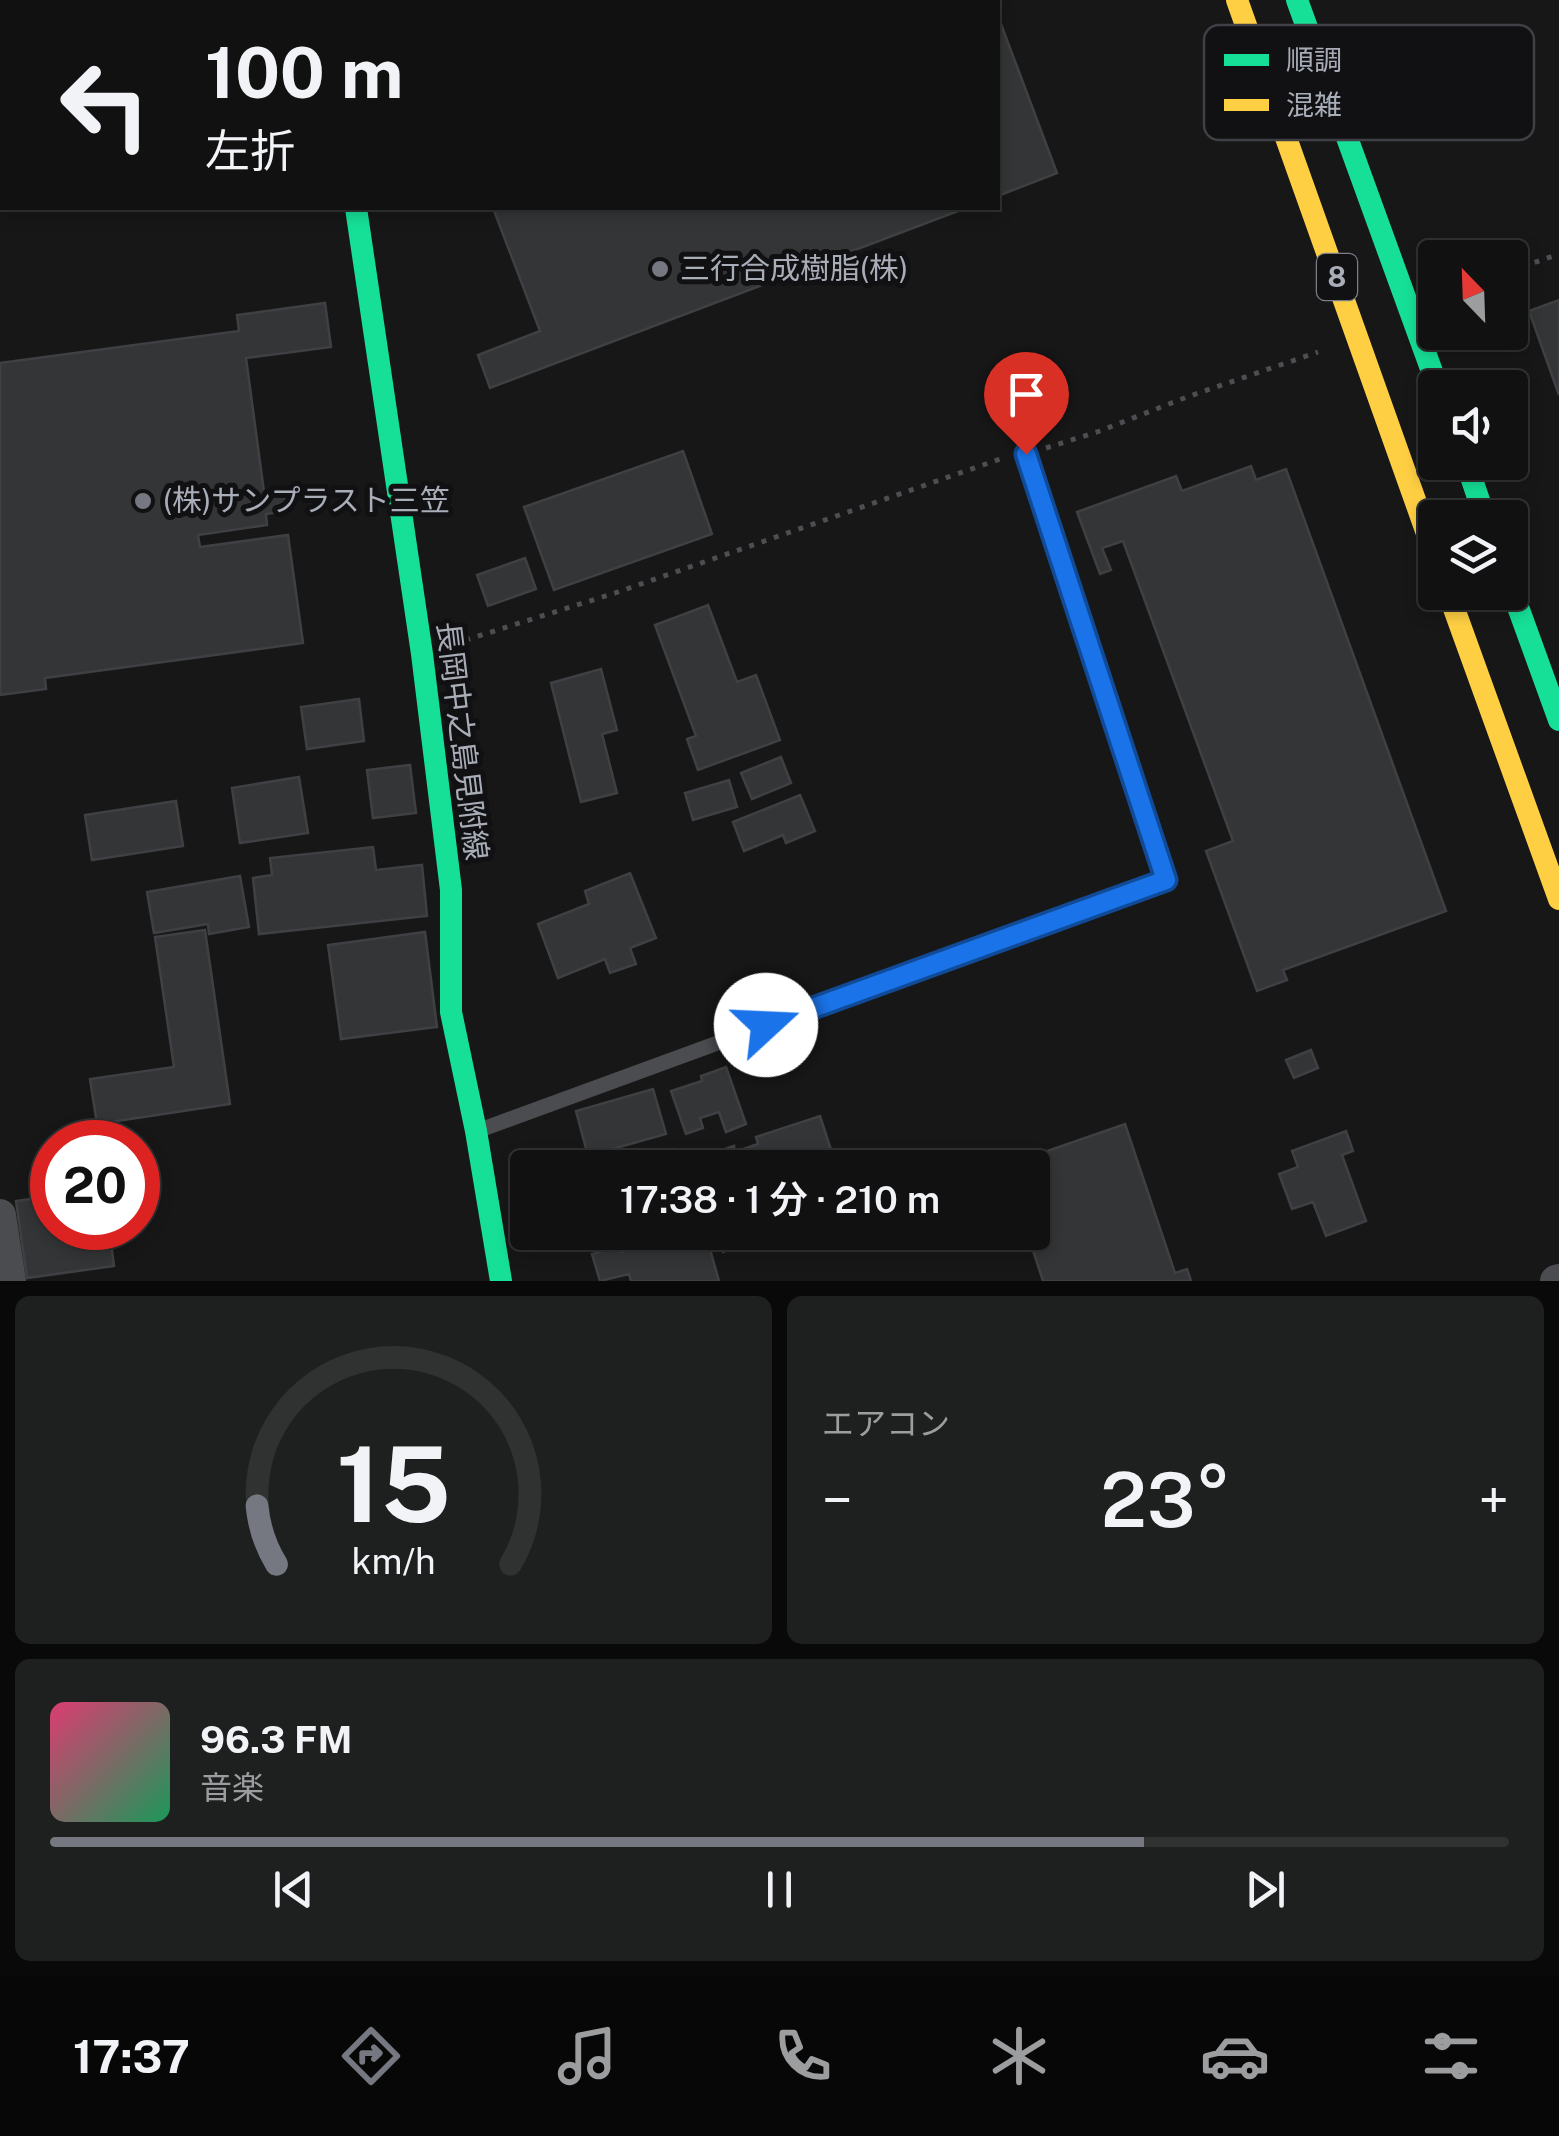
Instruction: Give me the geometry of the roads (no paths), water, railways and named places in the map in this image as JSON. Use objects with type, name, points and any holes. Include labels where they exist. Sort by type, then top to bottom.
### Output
[{"type":"main road","name":"8","points":[[1238,0],[1247,25]]},
{"type":"main road","name":"8","points":[[1297,0],[1306,25]]},
{"type":"main road","name":"8","points":[[1288,140],[1418,507]]},
{"type":"main road","name":"8","points":[[1348,140],[1431,370]]},
{"type":"main road","name":"長岡中之島見附線","points":[[356,210],[422,654],[452,890],[451,1012],[501,1281]]},
{"type":"main road","points":[[1454,610],[1559,900]]},
{"type":"main road","points":[[1519,610],[1559,720]]},
{"type":"street","points":[[0,1216],[10,1281]]},
{"type":"lane","points":[[476,1132],[1166,880],[1026,454]]},
{"type":"place","name":"三行合成樹脂(株)","points":[[660,269]]},
{"type":"place","name":"(株)サンプラスト三笠","points":[[143,501]]}]
